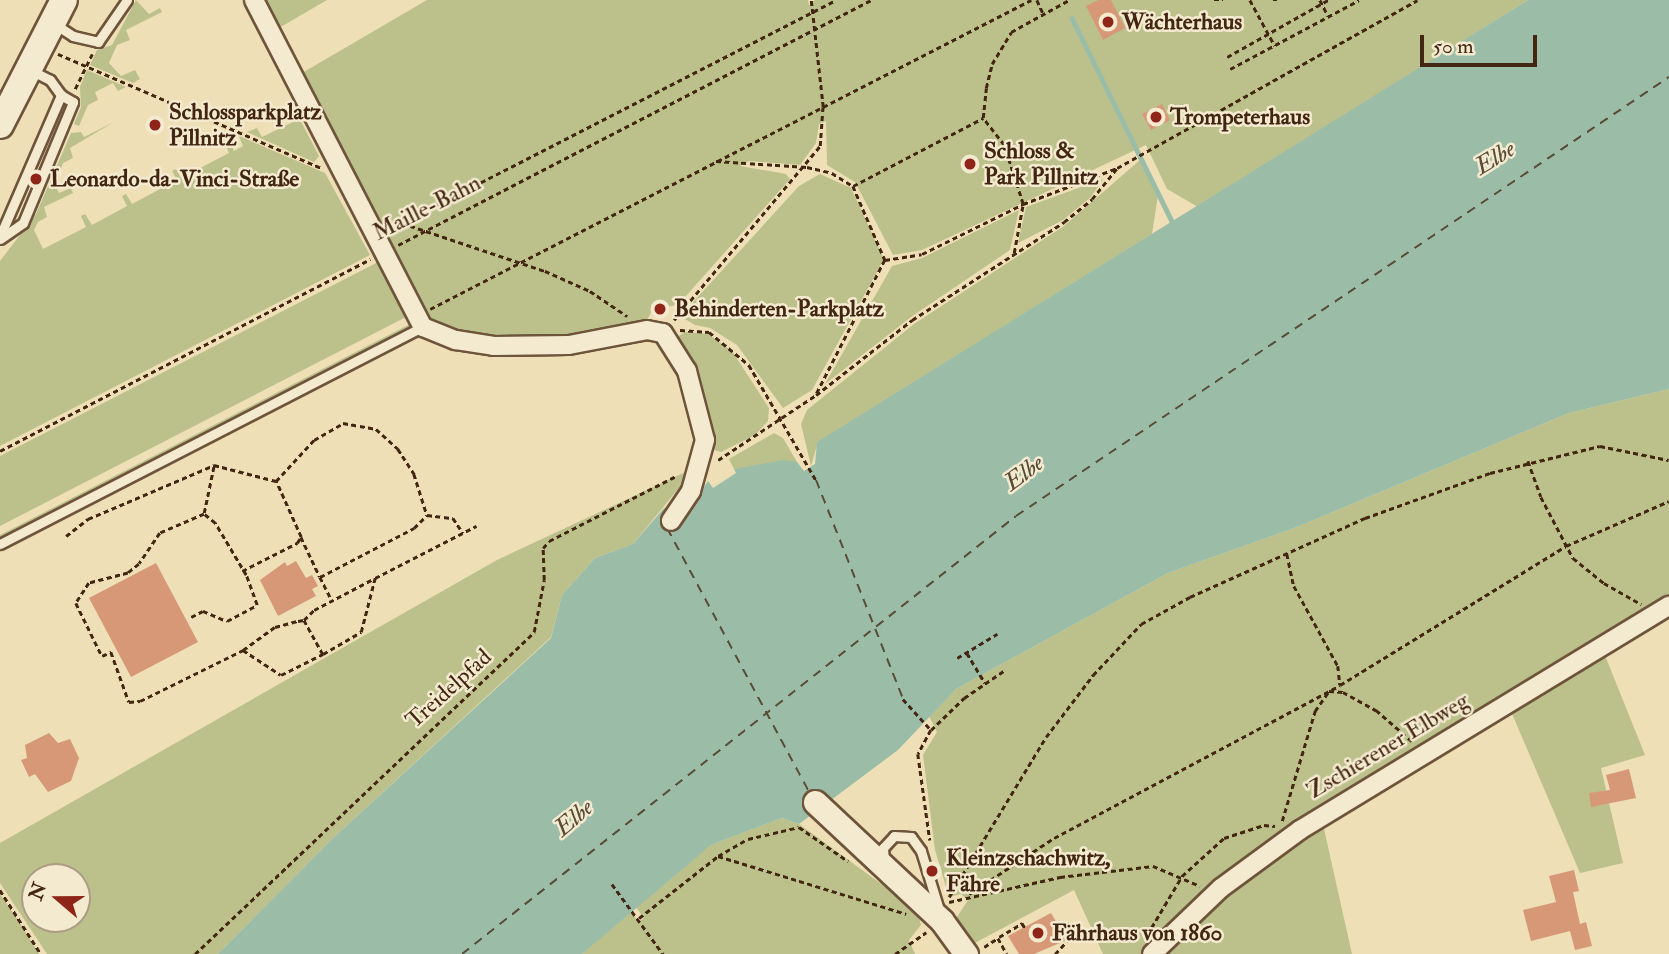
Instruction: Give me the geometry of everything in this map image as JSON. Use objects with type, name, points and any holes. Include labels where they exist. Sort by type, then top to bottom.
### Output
[{"type":"main road","points":[[0,125],[58,11]]},
{"type":"street","points":[[254,0],[419,322],[456,340],[528,347],[655,332],[687,371],[705,440],[702,464],[671,521]]},
{"type":"street","name":"Zschierener Elbweg","points":[[1147,949],[1221,888],[1300,830],[1424,751],[1664,610]]},
{"type":"street","points":[[815,802],[973,951]]},
{"type":"lane","points":[[58,11],[73,36],[98,42],[127,0]]},
{"type":"lane","points":[[0,237],[23,223],[68,118],[71,99],[61,95],[34,58]]},
{"type":"lane","points":[[0,237],[61,95]]},
{"type":"lane","points":[[0,544],[419,322]]},
{"type":"lane","points":[[884,866],[883,848],[894,836],[911,837],[921,851],[938,919]]},
{"type":"path","points":[[655,332],[807,167],[820,146],[823,107],[811,0]]},
{"type":"path","points":[[379,245],[402,223],[836,0]]},
{"type":"path","name":"Maille-Bahn","points":[[0,451],[379,245],[425,230],[871,0]]},
{"type":"path","points":[[419,322],[520,263],[1031,0]]},
{"type":"path","points":[[1037,0],[1043,13]]},
{"type":"path","points":[[1214,0],[1223,0]]},
{"type":"path","points":[[1250,0],[1275,46]]},
{"type":"path","points":[[1227,57],[1328,0]]},
{"type":"path","points":[[1230,69],[1359,0]]},
{"type":"path","points":[[885,260],[922,254],[1023,204],[1117,168],[1417,0]]},
{"type":"path","points":[[1014,253],[1023,204],[1004,145],[983,117],[989,76],[1002,44],[1011,32],[1068,1]]},
{"type":"path","points":[[1321,2],[1329,17]]},
{"type":"path","points":[[71,99],[98,42]]},
{"type":"path","points":[[34,58],[86,66],[328,171]]},
{"type":"path","points":[[853,186],[983,117]]},
{"type":"path","points":[[715,161],[807,167],[832,173],[853,186],[885,260]]},
{"type":"path","points":[[702,464],[713,463],[782,419],[912,320],[1092,199],[1117,168]]},
{"type":"path","points":[[402,223],[520,263],[590,291],[655,332],[686,329],[709,332],[734,349],[749,365],[816,480]]},
{"type":"path","points":[[816,395],[885,260]]},
{"type":"path","points":[[276,481],[331,429],[343,423],[363,424],[398,449],[414,474],[427,515]]},
{"type":"path","points":[[938,919],[1046,737],[1093,675],[1141,624],[1365,518],[1528,461],[1600,446],[1669,460]]},
{"type":"path","points":[[1528,461],[1573,558],[1604,583],[1664,610]]},
{"type":"path","name":"Treidelpfad","points":[[195,954],[534,632],[544,580],[543,548],[549,541],[702,464]]},
{"type":"path","points":[[66,536],[88,519],[214,465],[276,481]]},
{"type":"path","points":[[204,514],[214,465]]},
{"type":"path","points":[[276,481],[332,601]]},
{"type":"path","points":[[895,954],[969,894],[1054,838],[1340,685],[1566,546],[1669,501]]},
{"type":"path","points":[[191,617],[203,611],[227,621],[257,605],[242,571],[215,523],[204,514]]},
{"type":"path","points":[[204,514],[160,533],[139,565],[128,573],[89,583],[76,603],[102,656],[111,652],[129,702],[140,701],[243,650],[275,627],[304,620],[332,601],[476,526]]},
{"type":"path","points":[[427,515],[453,518],[463,533]]},
{"type":"path","points":[[320,577],[414,528],[427,515]]},
{"type":"path","points":[[242,571],[286,551],[300,537]]},
{"type":"path","points":[[1287,554],[1294,586],[1338,666],[1340,685]]},
{"type":"path","points":[[243,650],[281,675],[323,654],[361,632],[375,578]]},
{"type":"path","points":[[304,620],[323,654]]},
{"type":"path","points":[[957,658],[997,634]]},
{"type":"path","points":[[967,652],[985,683]]},
{"type":"path","points":[[931,845],[918,754],[931,730],[985,683],[1005,670]]},
{"type":"path","points":[[1329,691],[1343,692],[1376,710],[1424,751]]},
{"type":"path","points":[[1147,949],[1182,876],[1224,838],[1264,825],[1281,827],[1315,711],[1329,691]]},
{"type":"path","points":[[903,699],[931,730]]},
{"type":"path","points":[[923,731],[928,726]]},
{"type":"path","points":[[639,918],[718,856],[768,832],[802,828],[852,864]]},
{"type":"path","points":[[718,856],[916,917]]},
{"type":"path","points":[[969,894],[1153,866],[1182,876],[1195,885],[1221,888]]},
{"type":"path","points":[[612,884],[663,954]]},
{"type":"path","points":[[0,890],[41,954]]},
{"type":"path","points":[[938,919],[943,891]]},
{"type":"path","points":[[1055,954],[1068,940],[1067,922]]},
{"type":"path","points":[[973,951],[1022,923],[1024,928]]},
{"type":"path","points":[[998,938],[1007,954]]},
{"type":"shaded area","points":[[136,0],[149,14],[160,8],[162,12],[126,30],[130,40],[117,45],[109,63],[121,76],[135,70],[140,79],[133,83],[90,65],[97,50],[112,45]]},
{"type":"shaded area","points":[[266,0],[327,0],[279,28]]},
{"type":"shaded area","points":[[427,0],[808,0],[809,5],[815,0],[1528,0],[1198,207],[1167,189],[1146,145],[922,250],[893,255],[855,182],[827,165],[826,121],[819,124],[816,143],[800,165],[749,161],[740,166],[786,174],[790,179],[678,305],[653,309],[646,322],[569,340],[532,342],[459,334],[424,315],[302,73]]},
{"type":"shaded area","points":[[87,70],[126,87],[118,91],[113,83],[95,92],[98,100],[88,105],[79,126],[74,124],[81,107],[80,87]]},
{"type":"shaded area","points":[[294,108],[319,156],[314,162],[247,132],[257,128],[262,137],[295,121],[290,110]]},
{"type":"shaded area","points":[[114,122],[70,148],[73,158],[63,163],[55,185],[59,193],[71,188],[73,193],[44,207],[47,217],[38,222],[34,230],[43,249],[86,227],[81,216],[85,214],[92,225],[127,206],[122,196],[126,194],[132,204],[177,180],[172,171],[176,169],[181,178],[229,153],[225,143],[229,141],[234,151],[243,146],[239,136],[325,173],[370,255],[0,446],[0,261],[36,214],[71,133],[81,132],[84,137]]},
{"type":"shaded area","points":[[1140,160],[1158,195],[1152,234],[818,442],[811,466],[801,424],[807,410],[914,324],[1064,226]]},
{"type":"shaded area","points":[[820,174],[851,188],[884,259],[812,390],[783,408],[737,345],[710,328],[695,325],[685,319],[685,311],[799,186]]},
{"type":"shaded area","points":[[1103,179],[1091,197],[1063,220],[1018,243],[1026,207]]},
{"type":"shaded area","points":[[1019,210],[1010,250],[911,317],[825,384],[892,266],[922,258]]},
{"type":"shaded area","points":[[380,261],[408,316],[0,526],[0,456]]},
{"type":"shaded area","points":[[412,323],[414,327],[0,540],[0,535]]},
{"type":"shaded area","points":[[686,332],[708,334],[732,351],[769,408],[768,421],[755,435],[721,452],[714,450],[702,385],[675,338]]},
{"type":"shaded area","points":[[1669,389],[1669,599],[1322,820],[1352,954],[1103,954],[1074,890],[971,945],[957,917],[968,900],[961,894],[949,897],[935,850],[923,755],[937,732],[929,716],[956,689],[1168,573],[1297,527],[1569,413]]},
{"type":"shaded area","points":[[774,433],[783,438],[797,462],[734,469],[729,459]]},
{"type":"shaded area","points":[[696,467],[633,544],[595,558],[562,595],[551,637],[331,840],[218,954],[47,954],[33,933],[91,933],[91,863],[21,863],[21,915],[0,883],[0,843],[497,560]]},
{"type":"shaded area","points":[[1604,653],[1645,755],[1601,768],[1623,863],[1580,873],[1510,709]]},
{"type":"shaded area","points":[[782,818],[799,824],[917,910],[921,925],[909,940],[915,954],[582,954],[630,911],[639,922],[644,918],[635,906],[711,845]]},
{"type":"shaded area","points":[[0,894],[21,925],[21,933],[26,933],[39,954],[0,954]]},
{"type":"water","name":"Elbe","points":[[1528,0],[1669,0],[1669,389],[1569,413],[1297,527],[1168,573],[956,689],[898,750],[799,824],[782,818],[711,845],[582,954],[218,954],[331,840],[551,638],[562,595],[595,558],[633,544],[664,508],[682,519],[708,481],[713,488],[736,473],[734,469],[784,460],[797,462],[804,471],[815,464],[817,442]]},
{"type":"building","name":"Wächterhaus","points":[[1098,0],[1111,0],[1125,28],[1103,40],[1086,6]]},
{"type":"building","name":"Trompeterhaus","points":[[1162,104],[1170,120],[1151,130],[1142,114]]},
{"type":"building","points":[[296,561],[306,578],[312,575],[318,586],[312,589],[316,596],[278,616],[260,580],[285,562],[287,566]]},
{"type":"building","points":[[156,563],[198,642],[131,677],[89,598]]},
{"type":"building","points":[[49,733],[58,743],[70,739],[79,758],[71,781],[48,792],[35,774],[29,777],[21,760],[27,758],[25,745]]},
{"type":"building","points":[[1629,769],[1636,798],[1591,807],[1589,793],[1610,790],[1606,775]]},
{"type":"building","points":[[1574,870],[1579,891],[1573,892],[1580,924],[1586,922],[1592,946],[1575,950],[1570,931],[1531,941],[1523,910],[1556,902],[1549,876]]},
{"type":"building","name":"Fährhaus von 1860","points":[[1051,913],[1067,940],[1034,954],[1019,954],[1008,936]]},
{"type":"waterway","points":[[1072,18],[1175,227]]},
{"type":"ferry route","points":[[462,954],[1016,516],[1669,77]]},
{"type":"ferry route","points":[[816,480],[903,699]]},
{"type":"ferry route","points":[[667,528],[809,792]]},
{"type":"place","name":"Wächterhaus","points":[[1108,22]]},
{"type":"place","name":"Trompeterhaus","points":[[1156,117]]},
{"type":"place","name":"Schlossparkplatz Pillnitz","points":[[155,125]]},
{"type":"place","name":"Schloss & Park Pillnitz","points":[[970,164]]},
{"type":"place","name":"Leonardo-da-Vinci-Straße","points":[[36,179]]},
{"type":"place","name":"Behinderten-Parkplatz","points":[[660,309]]},
{"type":"place","name":"Kleinzschachwitz, Fähre","points":[[932,871]]},
{"type":"place","name":"Fährhaus von 1860","points":[[1038,933]]}]
